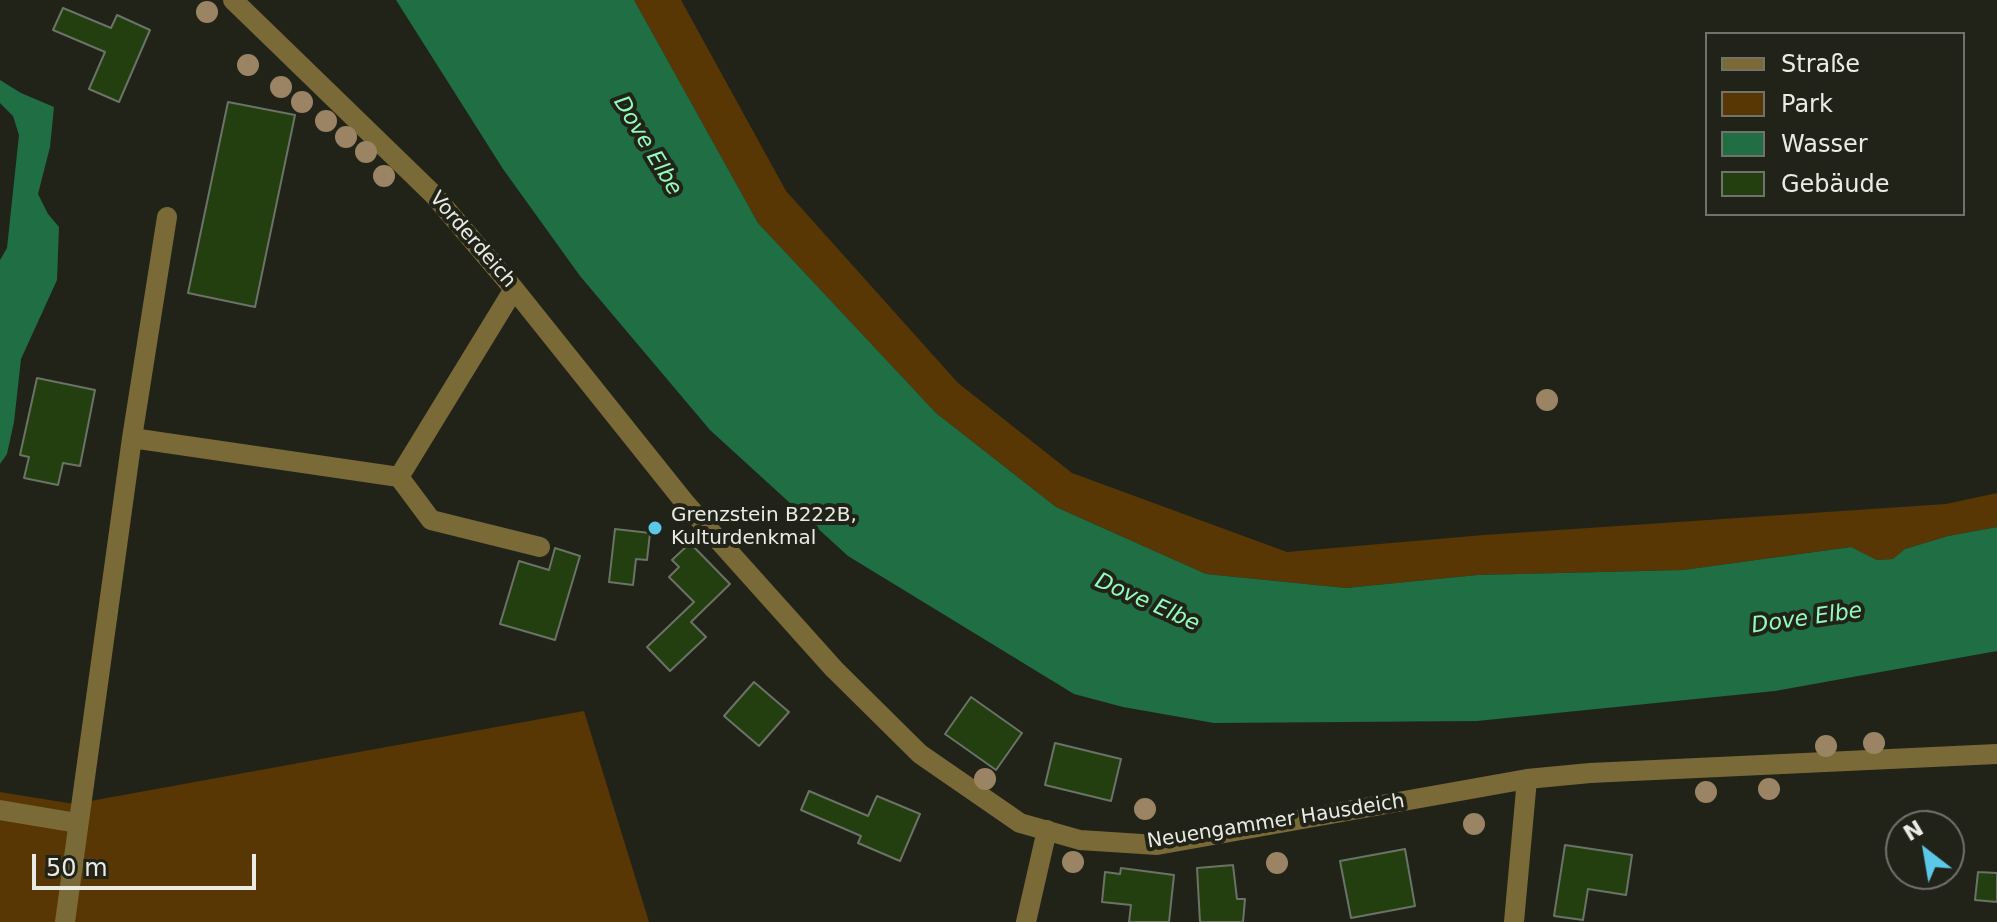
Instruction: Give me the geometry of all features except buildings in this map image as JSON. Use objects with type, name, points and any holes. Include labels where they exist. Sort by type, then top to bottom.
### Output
[{"type":"street","name":"Vorderdeich","points":[[233,0],[434,195],[514,289],[686,504]]},
{"type":"street","points":[[65,922],[132,438],[167,217]]},
{"type":"street","points":[[399,477],[514,289]]},
{"type":"street","points":[[132,438],[399,477],[431,520],[540,547]]},
{"type":"street","name":"Neuengammer Hausdeich","points":[[686,504],[834,669],[920,754],[1020,823],[1080,840],[1157,845],[1527,779],[1590,773],[1997,754]]},
{"type":"street","points":[[1514,922],[1527,779]]},
{"type":"street","points":[[0,810],[77,823]]},
{"type":"street","points":[[1026,922],[1047,830]]},
{"type":"green space","points":[[634,0],[681,0],[786,191],[958,383],[1072,473],[1287,552],[1484,535],[1946,504],[1997,493],[1997,527],[1948,536],[1905,549],[1894,559],[1877,560],[1850,547],[1683,570],[1477,575],[1346,588],[1206,574],[1056,507],[936,413],[758,223]]},
{"type":"green space","points":[[584,711],[649,922],[0,922],[0,792],[74,804]]},
{"type":"water","name":"Dove Elbe","points":[[396,0],[634,0],[758,223],[936,413],[1056,507],[1206,574],[1346,588],[1477,575],[1683,570],[1851,547],[1877,560],[1893,559],[1905,549],[1948,536],[1997,527],[1997,651],[1775,691],[1477,721],[1214,723],[1123,707],[1074,694],[848,556],[710,430],[580,276],[503,169]]},
{"type":"water","points":[[0,80],[54,107],[50,147],[38,194],[59,227],[57,280],[21,359],[14,422],[7,454],[0,464],[0,260],[7,248],[19,135],[13,116],[0,103]]},
{"type":"place","name":"Grenzstein B222B, Kulturdenkmal","points":[[655,528]]}]
